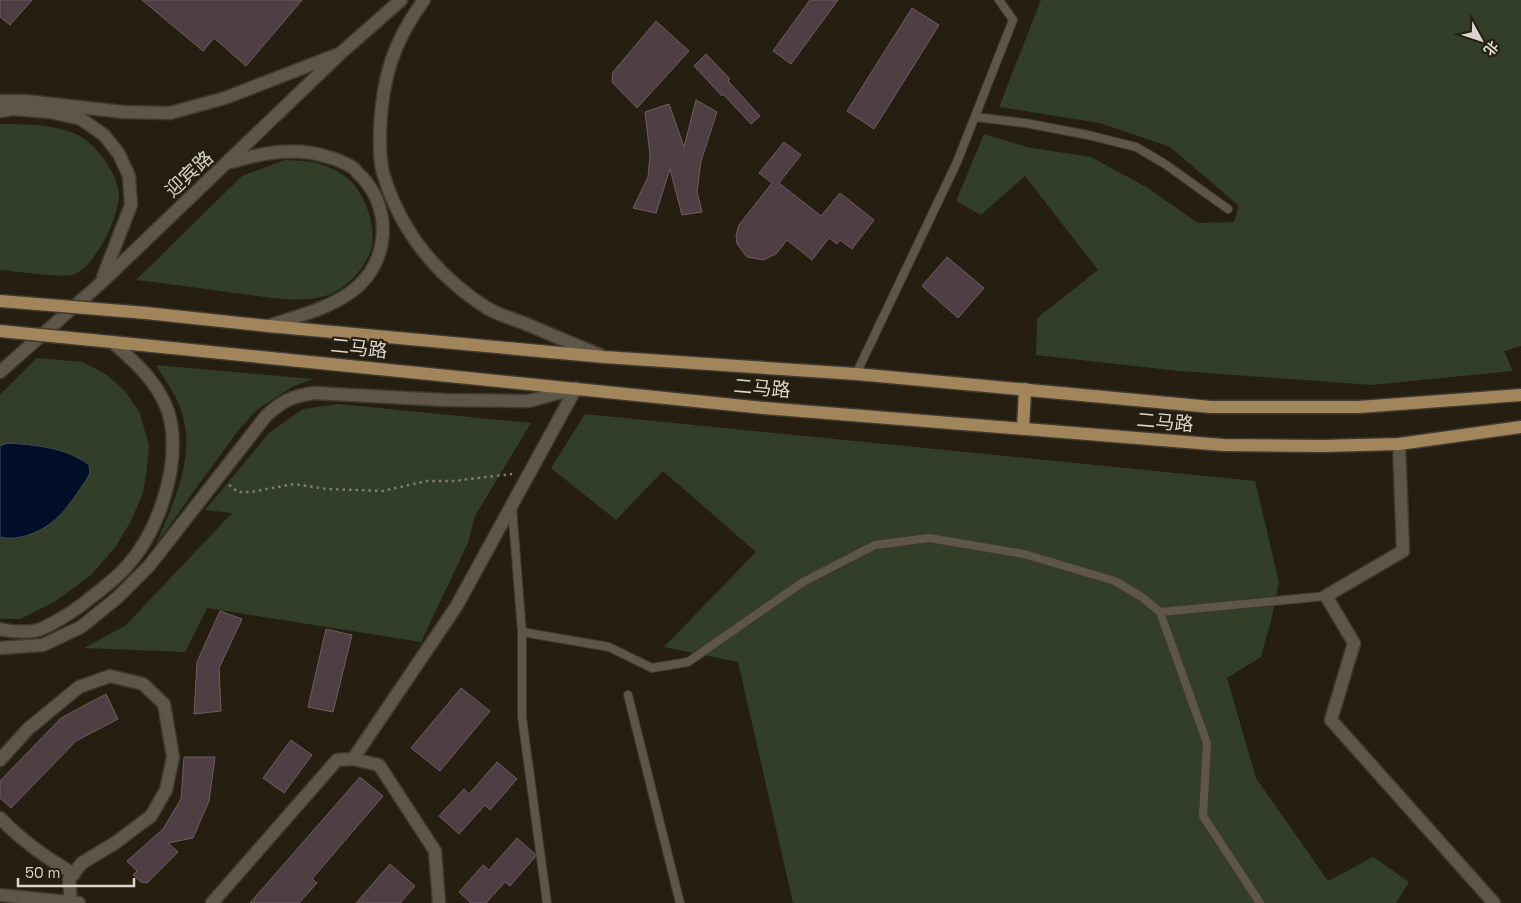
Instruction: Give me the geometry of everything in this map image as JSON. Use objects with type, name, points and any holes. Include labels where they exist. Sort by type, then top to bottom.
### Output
[{"type":"main road","name":"迎宾路","points":[[0,372],[102,282],[342,52],[401,0]]},
{"type":"main road","points":[[424,0],[415,12],[393,52],[384,87],[381,111],[380,145],[383,174],[406,228],[423,252],[447,277],[490,309],[604,357]]},
{"type":"main road","points":[[0,101],[26,101],[123,112],[170,113],[225,98],[342,52]]},
{"type":"main road","points":[[0,111],[50,112],[81,119],[104,135],[119,154],[129,176],[131,205],[102,282]]},
{"type":"main road","points":[[228,162],[270,152],[303,152],[327,156],[353,168],[370,187],[380,205],[383,230],[381,251],[371,272],[356,288],[338,301],[268,326]]},
{"type":"main road","name":"二马路","points":[[0,302],[146,313],[604,357],[856,374],[1211,407],[1359,407],[1521,395]]},
{"type":"main road","name":"二马路","points":[[0,331],[764,408],[1223,445],[1322,446],[1399,444],[1521,427]]},
{"type":"main road","points":[[0,629],[8,631],[36,630],[72,612],[109,584],[128,565],[144,542],[162,504],[170,475],[173,443],[171,422],[164,402],[146,374],[132,358],[112,342]]},
{"type":"main road","points":[[0,648],[43,645],[81,627],[118,597],[149,566],[266,416],[279,404],[296,396],[314,393],[446,400],[528,401],[576,388]]},
{"type":"main road","points":[[353,759],[456,608],[576,388]]},
{"type":"main road","points":[[1023,429],[1025,390]]},
{"type":"main road","points":[[1399,444],[1403,551],[1326,596],[1354,644],[1331,720],[1494,903]]},
{"type":"main road","points":[[0,760],[28,729],[79,687],[110,676],[143,684],[164,704],[173,757],[166,790],[151,816],[115,843],[82,864],[69,879],[75,903],[0,895]]},
{"type":"main road","points":[[212,903],[337,760],[353,759],[379,765],[435,851],[439,903]]},
{"type":"main road","points":[[0,818],[15,834],[40,854],[74,874]]},
{"type":"lane","points":[[856,374],[957,162],[1013,20],[999,0]]},
{"type":"lane","points":[[975,117],[1043,126],[1136,147],[1165,164],[1228,209]]},
{"type":"lane","points":[[512,506],[522,632],[522,717],[548,903]]},
{"type":"lane","points":[[522,632],[609,647],[652,668],[688,662],[811,578],[876,545],[929,538],[1024,554],[1115,581],[1142,597],[1160,612],[1207,743],[1203,816],[1260,903]]},
{"type":"lane","points":[[1160,612],[1326,596]]},
{"type":"lane","points":[[628,695],[680,903]]},
{"type":"path","points":[[218,476],[238,492],[251,492],[294,484],[328,489],[383,491],[426,480],[453,481],[512,474]]},
{"type":"green space","points":[[1041,0],[1521,0],[1521,346],[1504,351],[1513,371],[1372,385],[1179,371],[1036,355],[1037,318],[1098,270],[1025,176],[981,215],[956,201],[984,134],[1027,147],[1091,157],[1148,188],[1198,223],[1234,222],[1239,206],[1170,147],[1100,123],[999,107]]},
{"type":"green space","points":[[0,124],[50,127],[69,131],[92,145],[110,168],[119,193],[115,216],[99,250],[87,265],[77,273],[59,276],[0,270]]},
{"type":"green space","points":[[285,160],[309,162],[332,168],[353,183],[364,201],[371,223],[372,244],[370,253],[363,266],[348,283],[328,295],[294,300],[136,280],[242,176]]},
{"type":"green space","points":[[37,358],[83,362],[107,375],[125,391],[140,413],[149,446],[147,468],[143,493],[131,521],[116,546],[91,575],[56,601],[20,619],[0,619],[0,395]]},
{"type":"green space","points":[[156,365],[313,379],[292,387],[258,409],[241,427],[155,546],[175,498],[184,464],[186,447],[186,430],[180,407]]},
{"type":"green space","points":[[339,404],[531,423],[475,516],[468,543],[421,642],[207,608],[185,652],[84,648],[126,625],[232,513],[205,510],[269,433],[303,409]]},
{"type":"green space","points":[[585,414],[1255,481],[1279,582],[1261,657],[1227,678],[1256,778],[1328,881],[1373,857],[1409,882],[1396,903],[793,903],[738,662],[664,647],[756,552],[663,471],[616,520],[551,468]]},
{"type":"water","points":[[7,443],[50,448],[70,454],[89,465],[90,473],[87,479],[62,513],[46,527],[23,537],[0,537],[0,446]]},
{"type":"building","points":[[0,0],[32,0],[10,25],[0,17]]},
{"type":"building","points":[[142,0],[302,0],[246,66],[214,38],[203,51]]},
{"type":"building","points":[[810,0],[838,0],[791,64],[773,51]]},
{"type":"building","points":[[912,8],[939,25],[874,129],[847,111]]},
{"type":"building","points":[[656,21],[689,51],[637,108],[612,82],[613,72]]},
{"type":"building","points":[[706,54],[730,79],[728,81],[760,116],[751,124],[694,66]]},
{"type":"building","points":[[696,100],[717,112],[701,161],[697,192],[702,212],[682,215],[670,169],[656,213],[633,208],[648,177],[650,155],[645,112],[669,104],[684,147]]},
{"type":"building","points":[[784,142],[801,155],[779,183],[821,216],[840,193],[874,220],[852,249],[840,240],[837,244],[829,238],[812,260],[787,240],[776,254],[763,260],[747,257],[737,244],[736,235],[739,225],[772,183],[759,173]]},
{"type":"building","points":[[947,257],[984,288],[958,318],[922,286]]},
{"type":"building","points":[[220,611],[242,619],[219,668],[221,711],[194,714],[197,662]]},
{"type":"building","points":[[326,629],[352,635],[333,712],[308,707]]},
{"type":"building","points":[[461,688],[490,711],[440,771],[411,748]]},
{"type":"building","points":[[106,694],[118,719],[76,741],[11,808],[0,798],[0,781],[61,718]]},
{"type":"building","points":[[291,740],[312,755],[284,793],[263,778]]},
{"type":"building","points":[[184,757],[215,757],[209,801],[193,838],[168,843],[178,852],[147,883],[141,882],[133,875],[137,871],[127,861],[163,829],[181,799]]},
{"type":"building","points":[[497,762],[517,779],[490,810],[485,805],[459,834],[439,816],[464,789],[469,794]]},
{"type":"building","points":[[360,777],[383,796],[312,879],[317,883],[299,903],[250,903]]},
{"type":"building","points":[[517,838],[535,854],[535,857],[510,886],[505,882],[486,903],[471,903],[459,892],[483,865],[489,870]]},
{"type":"building","points":[[390,864],[415,886],[400,903],[356,903]]}]
